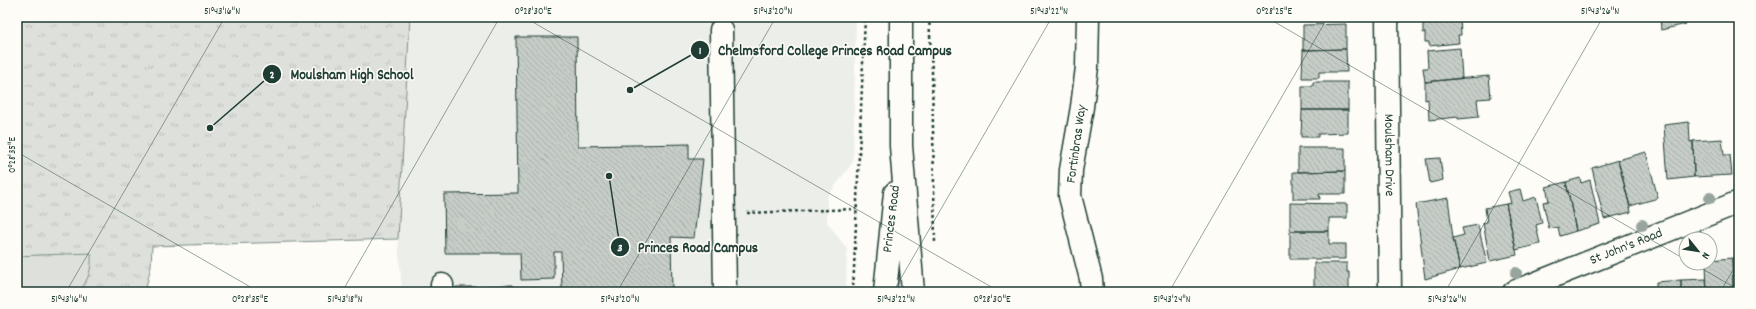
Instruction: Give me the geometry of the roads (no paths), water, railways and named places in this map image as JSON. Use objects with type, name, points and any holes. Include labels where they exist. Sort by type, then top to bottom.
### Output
[{"type":"street","name":"Princes Road","points":[[901,17],[901,146],[913,292]]},
{"type":"street","name":"Fortinbras Way","points":[[1088,17],[1086,67],[1082,107],[1071,170],[1070,196],[1091,279],[1092,292]]},
{"type":"street","name":"Moulsham Drive","points":[[1387,17],[1390,292]]},
{"type":"street","points":[[721,30],[725,292]]},
{"type":"street","name":"Princes Road","points":[[885,292],[901,146]]},
{"type":"street","name":"St John's Road","points":[[1514,292],[1739,202]]},
{"type":"place","name":"Chelmsford College Princes Road Campus","points":[[630,90]]},
{"type":"place","name":"Moulsham High School","points":[[210,128]]},
{"type":"place","name":"Princes Road Campus","points":[[609,176]]}]
